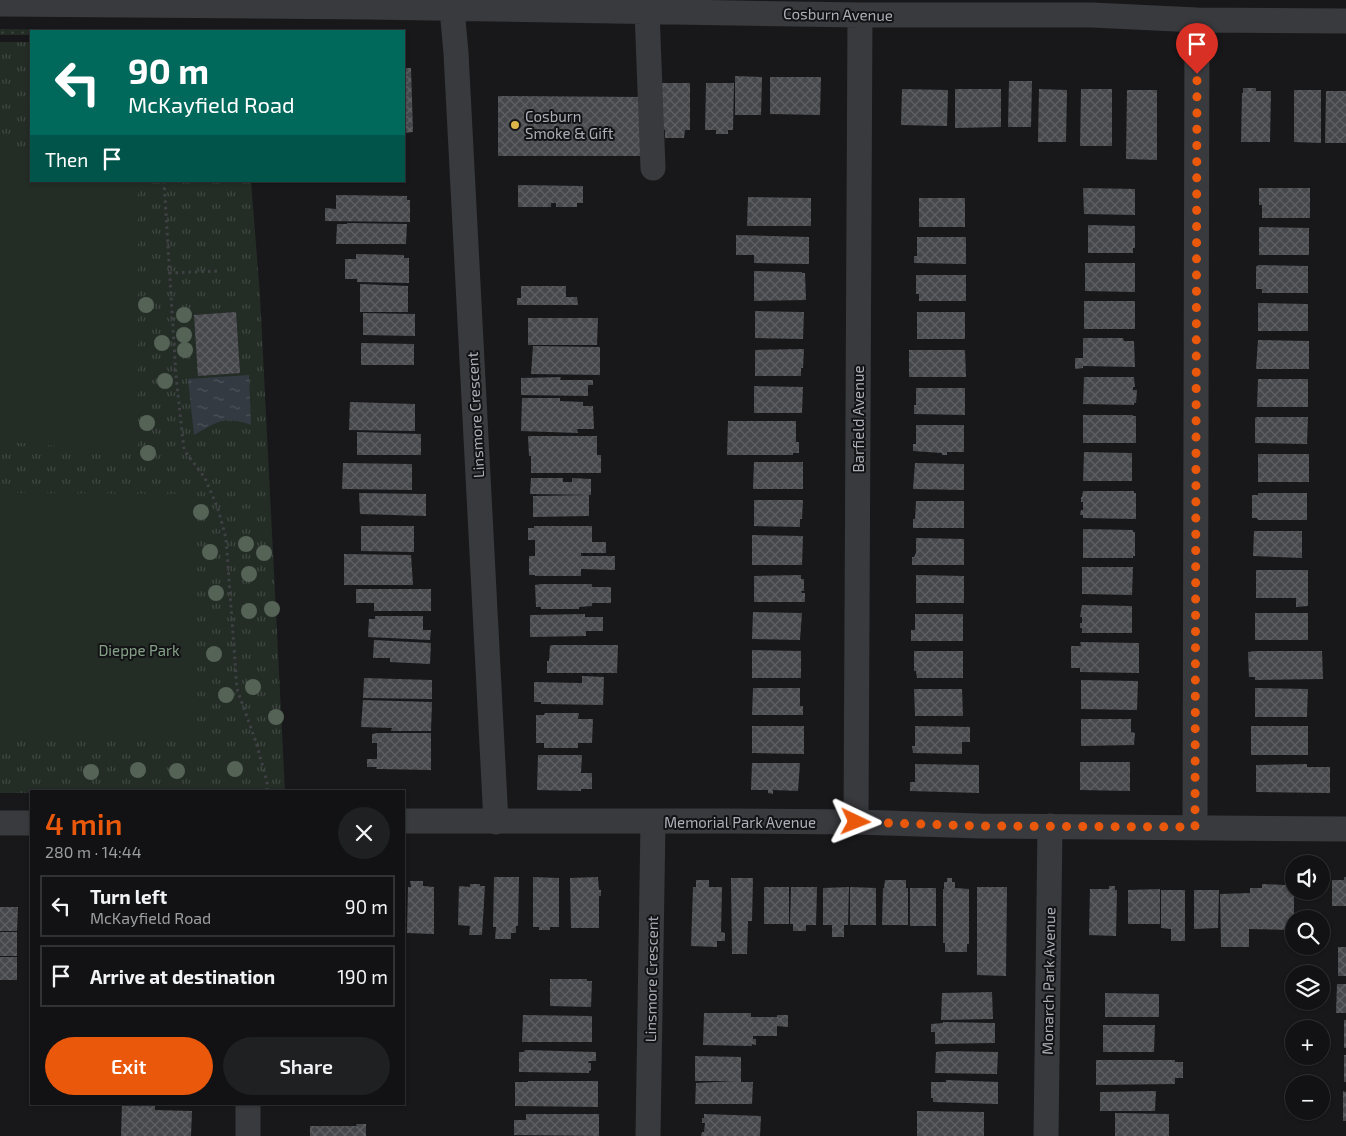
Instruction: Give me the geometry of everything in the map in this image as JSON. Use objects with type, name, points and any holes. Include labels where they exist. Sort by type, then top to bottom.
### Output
[{"type":"street","name":"Cosburn Avenue","points":[[0,4],[368,4],[452,9],[647,11],[752,6],[860,15],[1092,7],[1197,20],[1346,21]]},
{"type":"street","name":"Linsmore Crescent","points":[[452,9],[456,53],[496,822]]},
{"type":"street","points":[[647,11],[653,168]]},
{"type":"street","name":"Barfield Avenue","points":[[856,822],[860,15]]},
{"type":"street","points":[[1195,827],[1197,20]]},
{"type":"street","name":"Memorial Park Avenue","points":[[405,821],[856,822],[980,826],[1346,829]]},
{"type":"street","name":"Linsmore Crescent","points":[[648,1136],[653,822]]},
{"type":"street","points":[[0,823],[30,823]]},
{"type":"street","name":"Monarch Park Avenue","points":[[1046,1136],[1050,826]]},
{"type":"street","points":[[248,1105],[248,1136]]},
{"type":"path","points":[[164,182],[176,376],[184,450],[204,478],[218,509],[226,538],[237,689],[256,742],[268,790]]},
{"type":"path","points":[[169,273],[218,271]]},
{"type":"green space","points":[[0,29],[80,30],[30,30],[30,35],[0,35]]},
{"type":"green space","name":"Dieppe Park","points":[[0,42],[30,42],[30,182],[251,182],[260,295],[285,790],[30,790],[30,793],[0,793]]},
{"type":"green space","points":[[0,148],[30,149],[30,182],[138,182],[138,453],[0,441]]},
{"type":"green space","points":[[0,493],[196,494],[196,741],[0,740]]},
{"type":"water","points":[[249,375],[251,425],[227,420],[221,421],[194,435],[188,379]]},
{"type":"building","points":[[405,68],[411,68],[413,132],[405,133]]},
{"type":"building","points":[[735,76],[762,77],[761,115],[735,115]]},
{"type":"building","points":[[770,77],[821,77],[820,115],[770,114]]},
{"type":"building","points":[[1009,81],[1032,81],[1031,127],[1008,127]]},
{"type":"building","points":[[661,83],[690,83],[690,130],[685,130],[684,138],[665,138],[665,130],[661,129]]},
{"type":"building","points":[[706,83],[734,83],[733,130],[728,130],[728,134],[716,134],[716,130],[705,130]]},
{"type":"building","points":[[1243,88],[1256,88],[1256,91],[1271,91],[1270,142],[1241,142]]},
{"type":"building","points":[[902,89],[948,90],[947,126],[901,125]]},
{"type":"building","points":[[955,89],[1001,89],[1001,127],[955,128]]},
{"type":"building","points":[[1039,89],[1067,90],[1066,142],[1038,142]]},
{"type":"building","points":[[1081,89],[1112,89],[1112,146],[1080,146]]},
{"type":"building","points":[[1127,90],[1157,90],[1157,160],[1126,159]]},
{"type":"building","points":[[1294,90],[1321,90],[1321,143],[1294,142]]},
{"type":"building","points":[[1326,91],[1346,91],[1346,143],[1325,143]]},
{"type":"building","points":[[498,96],[644,97],[644,156],[498,156]]},
{"type":"building","points":[[518,185],[583,186],[583,203],[577,203],[577,207],[556,207],[556,203],[551,203],[551,207],[518,207]]},
{"type":"building","points":[[1083,188],[1135,189],[1135,215],[1084,214]]},
{"type":"building","points":[[1259,188],[1310,188],[1310,218],[1262,218],[1262,205],[1259,205]]},
{"type":"building","points":[[336,195],[407,196],[407,200],[410,200],[410,222],[325,221],[325,208],[336,209]]},
{"type":"building","points":[[748,197],[811,198],[811,226],[747,226]]},
{"type":"building","points":[[919,198],[965,198],[965,227],[919,227]]},
{"type":"building","points":[[337,224],[407,224],[406,244],[336,244]]},
{"type":"building","points":[[1088,225],[1135,226],[1135,248],[1133,248],[1133,253],[1088,253]]},
{"type":"building","points":[[1259,227],[1309,228],[1309,255],[1259,255]]},
{"type":"building","points":[[736,235],[809,237],[809,264],[754,263],[754,255],[736,255]]},
{"type":"building","points":[[917,237],[966,237],[966,264],[914,263],[914,256],[917,256]]},
{"type":"building","points":[[356,254],[404,255],[404,258],[409,258],[409,283],[357,282],[357,279],[345,279],[345,259],[356,259]]},
{"type":"building","points":[[1085,263],[1135,263],[1135,292],[1085,291]]},
{"type":"building","points":[[1258,265],[1308,266],[1308,293],[1262,293],[1262,289],[1256,289],[1256,267]]},
{"type":"building","points":[[754,271],[805,273],[806,300],[754,301]]},
{"type":"building","points":[[916,275],[966,275],[966,301],[919,301],[919,294],[916,294]]},
{"type":"building","points":[[360,284],[408,286],[408,312],[360,312]]},
{"type":"building","points":[[521,286],[566,286],[566,297],[577,297],[578,305],[517,305],[517,298],[521,298]]},
{"type":"building","points":[[1084,301],[1135,301],[1135,329],[1084,329]]},
{"type":"building","points":[[1258,303],[1308,304],[1308,331],[1258,331]]},
{"type":"building","points":[[755,311],[804,312],[803,339],[755,338]]},
{"type":"building","points":[[236,312],[240,373],[198,376],[194,315]]},
{"type":"building","points":[[917,312],[965,312],[965,339],[917,339]]},
{"type":"building","points":[[363,313],[415,314],[415,336],[363,335]]},
{"type":"building","points":[[528,318],[598,318],[597,345],[528,345]]},
{"type":"building","points":[[1083,338],[1123,338],[1124,341],[1134,341],[1135,367],[1083,366],[1083,368],[1075,369],[1075,358],[1083,358]]},
{"type":"building","points":[[1258,340],[1309,341],[1309,369],[1256,369]]},
{"type":"building","points":[[361,343],[414,344],[414,365],[361,365]]},
{"type":"building","points":[[533,346],[600,347],[600,375],[531,374]]},
{"type":"building","points":[[804,349],[801,376],[755,376],[755,350]]},
{"type":"building","points":[[909,350],[965,350],[966,377],[909,377]]},
{"type":"building","points":[[561,377],[560,380],[593,380],[593,385],[588,385],[588,396],[521,395],[521,378]]},
{"type":"building","points":[[1084,377],[1134,377],[1135,387],[1133,387],[1133,390],[1137,390],[1136,403],[1134,405],[1083,404]]},
{"type":"building","points":[[1258,379],[1308,379],[1308,407],[1257,407]]},
{"type":"building","points":[[754,386],[803,387],[802,413],[754,413]]},
{"type":"building","points":[[916,388],[965,388],[965,415],[914,414]]},
{"type":"building","points":[[522,398],[560,398],[560,401],[583,402],[583,406],[593,406],[594,429],[577,429],[578,433],[521,431]]},
{"type":"building","points":[[350,402],[415,404],[415,431],[349,430]]},
{"type":"building","points":[[1083,415],[1136,416],[1136,443],[1083,443]]},
{"type":"building","points":[[1308,417],[1307,444],[1255,443],[1255,418]]},
{"type":"building","points":[[728,421],[796,421],[796,442],[799,442],[799,453],[793,453],[793,455],[727,455]]},
{"type":"building","points":[[916,425],[964,425],[964,452],[947,452],[947,455],[942,455],[942,453],[913,451],[913,444],[916,444]]},
{"type":"building","points":[[357,432],[421,434],[421,455],[357,455]]},
{"type":"building","points":[[528,436],[597,436],[597,455],[601,455],[601,473],[531,473]]},
{"type":"building","points":[[1084,452],[1132,453],[1132,481],[1083,481]]},
{"type":"building","points":[[1258,454],[1309,454],[1309,482],[1258,482]]},
{"type":"building","points":[[754,462],[803,462],[803,489],[753,489]]},
{"type":"building","points":[[343,463],[412,464],[412,490],[342,489]]},
{"type":"building","points":[[915,463],[964,464],[964,490],[913,489]]},
{"type":"building","points":[[531,478],[563,478],[563,482],[572,482],[572,478],[591,479],[591,495],[530,494]]},
{"type":"building","points":[[1083,491],[1134,491],[1136,493],[1136,519],[1083,518],[1083,515],[1080,515],[1081,510],[1083,510],[1081,497]]},
{"type":"building","points":[[359,493],[426,494],[426,516],[360,514]]},
{"type":"building","points":[[1258,493],[1307,493],[1307,520],[1258,520],[1257,518],[1252,518],[1252,495],[1258,495]]},
{"type":"building","points":[[589,495],[589,516],[533,517],[533,496]]},
{"type":"building","points":[[754,500],[803,500],[800,527],[754,526]]},
{"type":"building","points":[[916,501],[964,501],[964,528],[913,528]]},
{"type":"building","points":[[361,526],[414,526],[414,552],[361,551]]},
{"type":"building","points":[[534,526],[592,526],[592,542],[606,542],[606,553],[581,553],[581,556],[615,556],[615,570],[581,569],[581,576],[529,575],[529,556],[535,556],[535,540],[528,540],[528,528],[534,528]]},
{"type":"building","points":[[1083,529],[1133,530],[1135,532],[1135,556],[1133,558],[1083,558]]},
{"type":"building","points":[[1254,531],[1302,531],[1302,558],[1253,556]]},
{"type":"building","points":[[752,535],[803,536],[802,565],[752,565]]},
{"type":"building","points":[[916,538],[964,539],[964,565],[912,565],[912,557],[916,553]]},
{"type":"building","points":[[344,554],[411,555],[413,585],[344,585]]},
{"type":"building","points":[[1082,567],[1133,567],[1132,595],[1082,594]]},
{"type":"building","points":[[1256,570],[1308,570],[1308,606],[1296,607],[1296,598],[1256,598]]},
{"type":"building","points":[[801,575],[801,579],[804,579],[804,591],[801,591],[805,593],[805,602],[754,602],[754,576]]},
{"type":"building","points":[[916,575],[964,576],[964,603],[916,603]]},
{"type":"building","points":[[592,584],[592,587],[611,587],[611,603],[592,603],[592,606],[579,607],[579,609],[541,609],[541,607],[536,607],[535,585]]},
{"type":"building","points":[[356,589],[431,589],[431,611],[374,611],[374,603],[356,603]]},
{"type":"building","points":[[1082,605],[1132,606],[1132,633],[1082,633],[1080,623],[1082,623],[1082,617],[1080,617]]},
{"type":"building","points":[[753,612],[802,613],[800,640],[752,639]]},
{"type":"building","points":[[1255,613],[1308,613],[1308,640],[1255,640]]},
{"type":"building","points":[[585,614],[585,617],[603,617],[603,631],[586,631],[586,636],[530,637],[530,615]]},
{"type":"building","points":[[915,614],[963,614],[963,641],[911,641],[911,630],[915,630]]},
{"type":"building","points":[[375,616],[423,616],[423,630],[431,630],[430,640],[368,637],[369,619],[375,619]]},
{"type":"building","points":[[374,640],[431,643],[430,664],[390,662],[390,658],[373,658]]},
{"type":"building","points":[[1080,642],[1139,643],[1139,673],[1080,672],[1080,668],[1071,668],[1071,646],[1081,646]]},
{"type":"building","points":[[618,645],[617,673],[547,673],[547,661],[549,661],[550,646]]},
{"type":"building","points":[[752,650],[801,651],[801,678],[752,678]]},
{"type":"building","points":[[914,651],[963,651],[963,678],[917,678],[916,671],[914,671]]},
{"type":"building","points":[[1322,651],[1323,679],[1255,680],[1255,677],[1249,677],[1248,652]]},
{"type":"building","points":[[582,676],[604,677],[603,705],[541,704],[541,702],[534,702],[534,682],[582,683]]},
{"type":"building","points":[[364,678],[432,680],[432,699],[363,698]]},
{"type":"building","points":[[1081,680],[1138,681],[1137,710],[1081,709]]},
{"type":"building","points":[[753,688],[800,688],[800,706],[803,706],[803,715],[752,715]]},
{"type":"building","points":[[1255,688],[1308,689],[1307,717],[1255,717]]},
{"type":"building","points":[[914,689],[962,689],[963,716],[915,716]]},
{"type":"building","points":[[363,700],[432,702],[431,731],[391,731],[392,728],[361,727]]},
{"type":"building","points":[[545,713],[579,713],[578,719],[593,719],[592,743],[578,743],[578,748],[544,748],[544,743],[536,743],[536,715],[544,715]]},
{"type":"building","points":[[1081,719],[1131,719],[1131,732],[1135,733],[1134,745],[1081,746]]},
{"type":"building","points":[[752,726],[804,726],[804,754],[752,753]]},
{"type":"building","points":[[915,726],[970,727],[970,742],[962,742],[962,754],[913,753],[912,746],[915,746]]},
{"type":"building","points":[[1251,726],[1308,726],[1308,755],[1251,755]]},
{"type":"building","points":[[431,733],[431,770],[376,769],[377,767],[367,767],[367,759],[377,759],[377,743],[372,743],[372,734]]},
{"type":"building","points":[[538,755],[582,755],[581,773],[592,773],[592,789],[581,789],[581,791],[537,790]]},
{"type":"building","points":[[1080,762],[1130,762],[1130,791],[1080,790]]},
{"type":"building","points":[[752,763],[800,763],[798,791],[773,790],[773,794],[768,793],[768,790],[751,790]]},
{"type":"building","points":[[915,764],[979,765],[979,793],[910,791],[910,782],[915,782]]},
{"type":"building","points":[[1307,764],[1307,767],[1330,767],[1330,793],[1256,792],[1256,765]]},
{"type":"building","points":[[494,877],[519,877],[518,926],[516,926],[516,933],[511,933],[511,939],[495,939],[496,927],[493,927]]},
{"type":"building","points":[[533,877],[559,878],[559,927],[550,927],[550,930],[539,930],[539,927],[533,927]]},
{"type":"building","points":[[598,877],[599,890],[601,890],[601,896],[599,896],[599,928],[571,928],[570,878]]},
{"type":"building","points":[[1344,877],[1346,877],[1346,906],[1332,906],[1332,880],[1344,880]]},
{"type":"building","points":[[731,878],[753,878],[752,921],[748,921],[747,954],[732,954]]},
{"type":"building","points":[[947,878],[952,878],[952,882],[955,882],[955,888],[969,889],[969,944],[967,944],[967,952],[945,952],[945,943],[943,943],[943,889]]},
{"type":"building","points":[[696,880],[709,880],[709,887],[722,887],[721,932],[725,933],[725,941],[717,941],[717,947],[691,946],[693,887],[696,887]]},
{"type":"building","points":[[885,880],[906,880],[906,888],[908,888],[908,925],[882,925]]},
{"type":"building","points":[[410,881],[423,881],[423,886],[434,887],[434,934],[407,933],[408,887],[411,887]]},
{"type":"building","points":[[470,884],[485,886],[482,935],[469,935],[470,926],[458,925],[459,886],[470,887]]},
{"type":"building","points":[[1262,884],[1285,885],[1285,900],[1294,900],[1294,910],[1285,910],[1285,930],[1249,929],[1249,947],[1221,947],[1220,894],[1250,893],[1250,888],[1262,888]]},
{"type":"building","points":[[1109,886],[1115,886],[1115,890],[1117,890],[1116,936],[1089,935],[1090,889],[1109,889]]},
{"type":"building","points":[[764,887],[789,887],[789,924],[764,924]]},
{"type":"building","points":[[791,887],[817,887],[816,925],[806,925],[806,931],[793,931],[793,924],[790,924]]},
{"type":"building","points":[[849,887],[848,925],[844,925],[844,937],[832,937],[832,925],[823,925],[823,888]]},
{"type":"building","points":[[850,887],[876,888],[876,925],[850,925]]},
{"type":"building","points":[[977,887],[1007,887],[1006,976],[977,975]]},
{"type":"building","points":[[910,888],[936,888],[936,926],[910,926]]},
{"type":"building","points":[[1160,889],[1160,924],[1128,924],[1128,890]]},
{"type":"building","points":[[1161,890],[1185,890],[1185,941],[1171,941],[1171,929],[1161,928]]},
{"type":"building","points":[[1194,890],[1219,890],[1218,928],[1194,929]]},
{"type":"building","points":[[0,907],[18,907],[17,931],[0,931]]},
{"type":"building","points":[[0,932],[17,932],[17,956],[0,956]]},
{"type":"building","points":[[1338,947],[1346,947],[1346,976],[1338,976]]},
{"type":"building","points":[[0,957],[17,957],[17,980],[0,980]]},
{"type":"building","points":[[550,979],[587,979],[587,981],[592,981],[591,1007],[550,1006]]},
{"type":"building","points":[[1337,984],[1346,984],[1346,1013],[1336,1013]]},
{"type":"building","points":[[992,992],[993,1019],[941,1020],[942,993]]},
{"type":"building","points":[[1105,993],[1159,994],[1159,1017],[1105,1017]]},
{"type":"building","points":[[704,1013],[751,1013],[751,1017],[788,1015],[788,1027],[777,1026],[777,1036],[753,1036],[753,1039],[756,1039],[756,1045],[752,1044],[752,1046],[703,1045]]},
{"type":"building","points":[[523,1015],[592,1016],[592,1042],[522,1042]]},
{"type":"building","points":[[1344,1020],[1346,1020],[1346,1048],[1344,1048]]},
{"type":"building","points":[[943,1022],[995,1023],[995,1043],[935,1044],[935,1032],[931,1032],[931,1024]]},
{"type":"building","points":[[1103,1025],[1155,1025],[1154,1052],[1103,1052]]},
{"type":"building","points":[[525,1050],[596,1052],[596,1061],[589,1061],[588,1063],[591,1063],[591,1070],[589,1073],[519,1072],[519,1052],[524,1052]]},
{"type":"building","points":[[936,1052],[998,1052],[997,1074],[935,1073]]},
{"type":"building","points":[[1344,1055],[1346,1055],[1346,1082],[1344,1082]]},
{"type":"building","points":[[695,1056],[741,1057],[741,1082],[753,1082],[752,1104],[695,1104],[696,1083],[735,1081],[695,1081]]},
{"type":"building","points":[[1096,1060],[1175,1060],[1175,1062],[1183,1062],[1183,1078],[1175,1078],[1175,1084],[1096,1085]]},
{"type":"building","points":[[946,1080],[998,1082],[998,1104],[933,1102],[933,1098],[931,1098],[931,1082],[946,1082]]},
{"type":"building","points":[[598,1081],[598,1107],[515,1106],[515,1082]]},
{"type":"building","points":[[1156,1091],[1155,1111],[1100,1111],[1100,1092]]},
{"type":"building","points":[[1343,1091],[1346,1092],[1346,1121],[1343,1121]]},
{"type":"building","points":[[122,1105],[155,1105],[155,1110],[192,1111],[191,1136],[121,1136]]},
{"type":"building","points":[[917,1111],[984,1112],[984,1136],[917,1136]]},
{"type":"building","points":[[1115,1113],[1169,1114],[1169,1136],[1115,1136]]},
{"type":"building","points":[[526,1114],[599,1114],[599,1136],[514,1135],[514,1120],[526,1120]]},
{"type":"building","points":[[704,1114],[761,1116],[760,1136],[701,1136],[702,1132],[704,1132],[705,1123],[702,1123],[702,1118],[704,1118]]},
{"type":"building","points":[[356,1124],[366,1124],[366,1136],[310,1136],[310,1126],[357,1126]]},
{"type":"place","name":"Cosburn Smoke & Gift","points":[[515,125]]},
{"type":"route","points":[[856,822],[980,826],[1195,827],[1197,74]]}]
